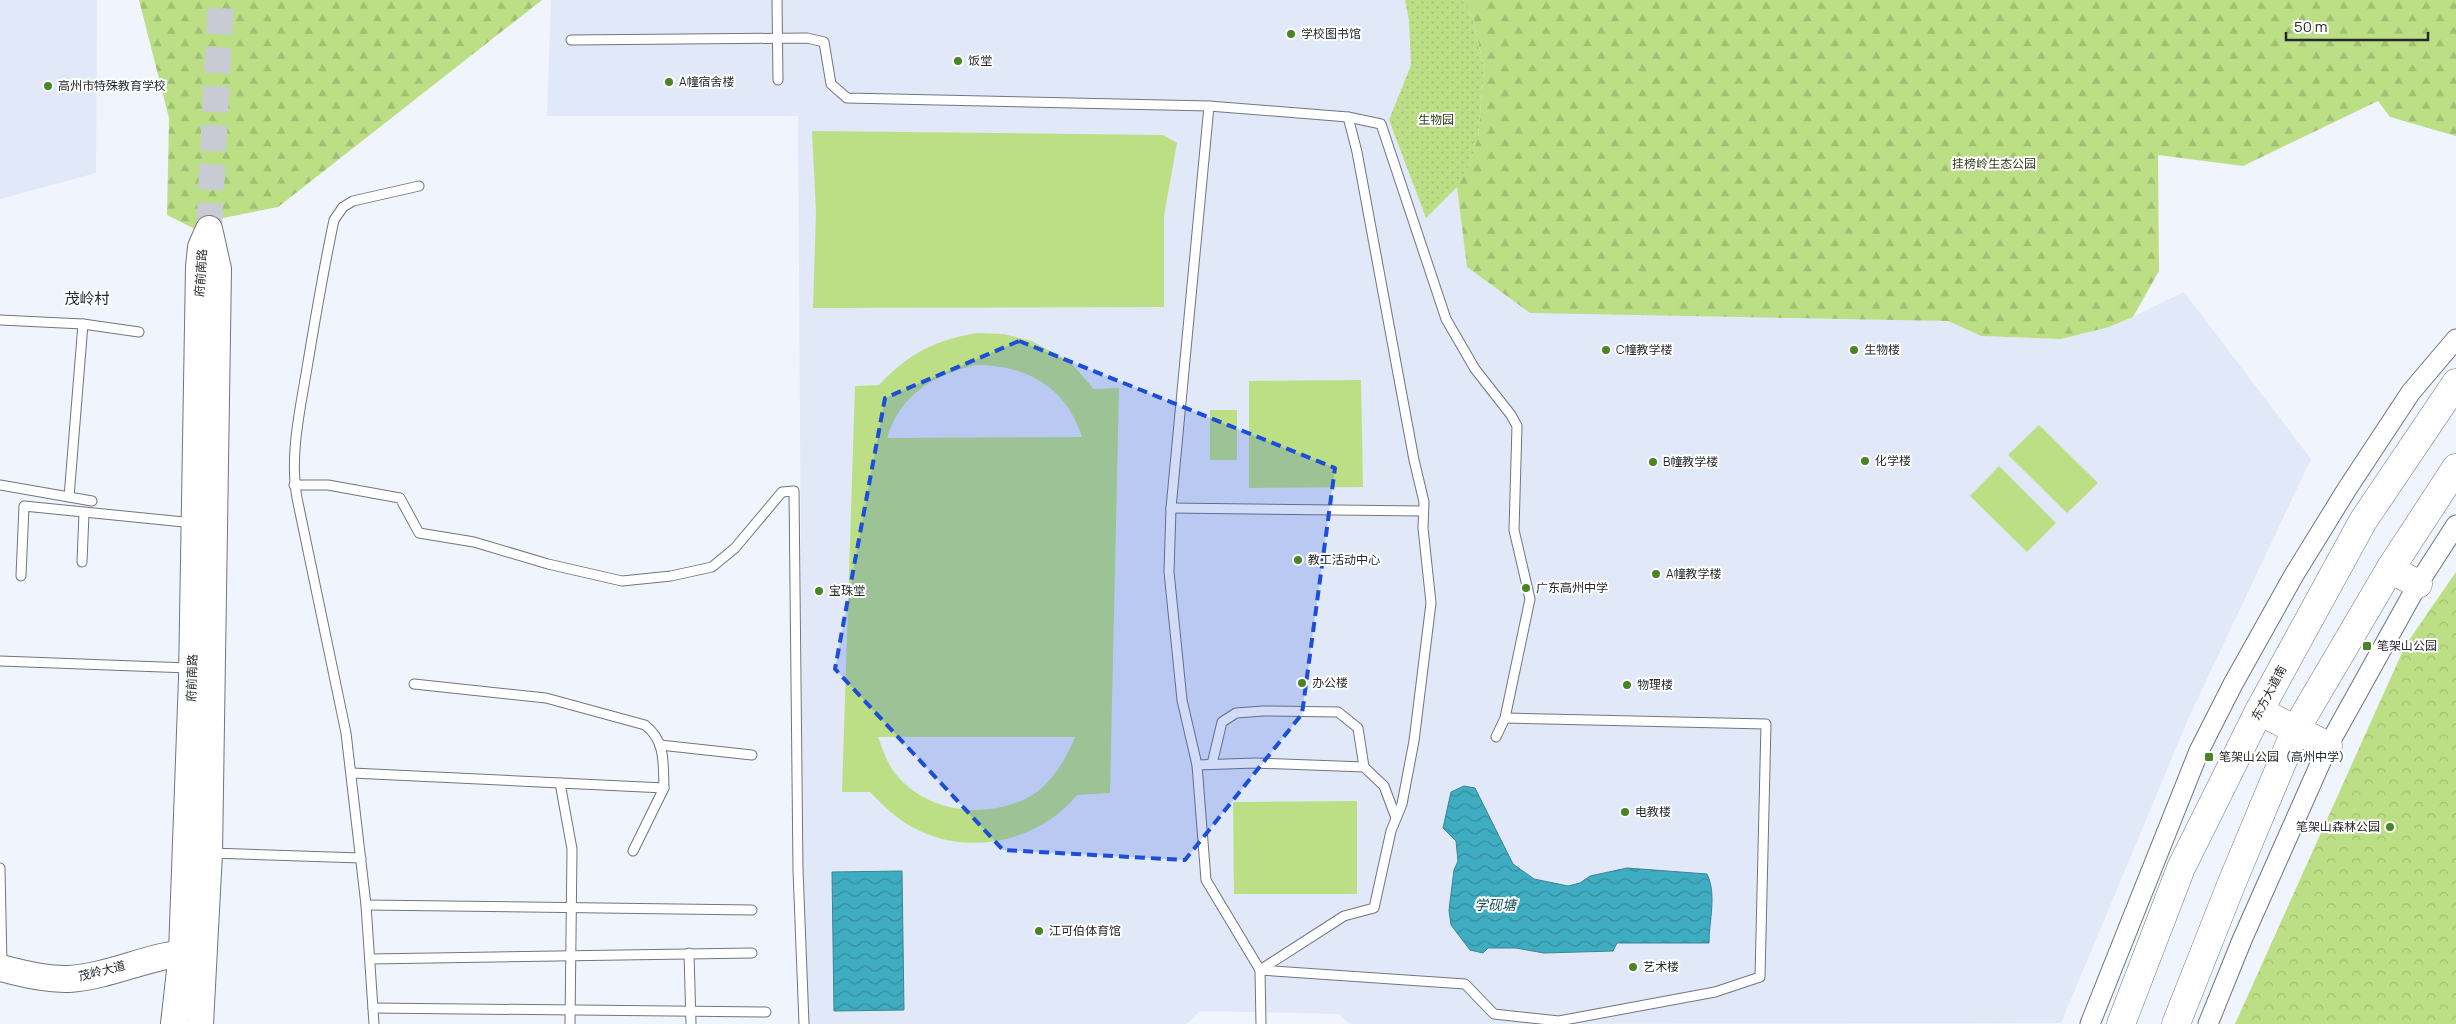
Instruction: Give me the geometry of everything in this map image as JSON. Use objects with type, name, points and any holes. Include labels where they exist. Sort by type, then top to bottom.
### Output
[{"type":"main road","name":"府前南路","points":[[200,1024],[193,952],[202,669],[204,524],[199,267],[201,247],[209,229],[218,269],[204,524]]},
{"type":"main road","name":"东方大道南","points":[[2121,1024],[2181,868],[2259,712],[2363,520],[2456,383]]},
{"type":"main road","points":[[2176,1024],[2296,729],[2390,569],[2456,468]]},
{"type":"main road","points":[[2390,569],[2418,584]]},
{"type":"main road","points":[[2259,712],[2328,746]]},
{"type":"main road","name":"府前南路","points":[[174,1024],[193,952]]},
{"type":"main road","name":"茂岭大道","points":[[1,968],[48,978],[68,979],[91,976],[193,952]]},
{"type":"street","points":[[2090,1024],[2199,752],[2233,684],[2294,575],[2347,489],[2411,392],[2456,339]]},
{"type":"street","points":[[2208,1024],[2242,940],[2328,746],[2418,584],[2456,525]]},
{"type":"lane","points":[[777,0],[778,80]]},
{"type":"lane","points":[[571,40],[807,38],[824,42],[831,84],[847,98],[1209,106],[1348,117],[1381,124],[1446,319],[1475,370],[1517,426],[1514,530],[1530,598],[1505,718],[1496,737]]},
{"type":"lane","points":[[1209,106],[1171,508],[1170,572],[1182,700],[1197,765],[1206,880],[1260,970],[1260,1024]]},
{"type":"lane","points":[[1260,970],[1344,916],[1374,908],[1391,831],[1402,804],[1414,741],[1430,603],[1424,502],[1414,460],[1357,152],[1348,117]]},
{"type":"lane","points":[[374,1024],[366,905],[346,733],[294,485],[299,414],[334,220],[343,206],[419,186]]},
{"type":"lane","points":[[0,320],[83,324],[139,332]]},
{"type":"lane","points":[[69,497],[83,324]]},
{"type":"lane","points":[[0,485],[92,501]]},
{"type":"lane","points":[[294,485],[328,485],[400,498],[419,533],[474,542],[548,564],[622,581],[671,576],[712,567],[735,548],[782,492],[794,491],[798,870],[804,1024]]},
{"type":"lane","points":[[21,576],[24,506],[204,524]]},
{"type":"lane","points":[[1171,508],[1424,511]]},
{"type":"lane","points":[[82,562],[84,513]]},
{"type":"lane","points":[[0,661],[202,669]]},
{"type":"lane","points":[[414,684],[546,698],[645,725],[656,733],[660,745],[664,788],[633,851]]},
{"type":"lane","points":[[1212,764],[1222,722],[1236,713],[1263,710],[1338,712],[1358,728],[1364,766],[1384,786],[1396,818]]},
{"type":"lane","points":[[1260,970],[1465,984],[1494,1014],[1559,1021],[1715,992],[1760,977],[1766,724],[1505,718]]},
{"type":"lane","points":[[660,745],[752,755]]},
{"type":"lane","points":[[1197,765],[1364,766]]},
{"type":"lane","points":[[352,774],[664,788]]},
{"type":"lane","points":[[560,783],[572,849],[570,1024]]},
{"type":"lane","points":[[197,852],[361,858]]},
{"type":"lane","points":[[0,870],[1,968]]},
{"type":"lane","points":[[366,905],[752,910]]},
{"type":"lane","points":[[370,959],[688,952],[752,953]]},
{"type":"lane","points":[[688,952],[691,1024]]},
{"type":"lane","points":[[373,1008],[766,1012]]},
{"type":"highlighted area","points":[[1019,341],[1335,468],[1302,714],[1185,860],[1003,850],[835,669],[885,398]]},
{"type":"shaded area","name":"高州市特殊教育学校","points":[[0,0],[97,0],[96,173],[0,199]]},
{"type":"shaded area","name":"广东高州中学","points":[[551,0],[1463,0],[1478,137],[1948,321],[1981,336],[2061,339],[2116,325],[2184,292],[2311,459],[2189,717],[2061,1023],[1350,1024],[1339,1014],[1200,1011],[1187,1024],[804,1024],[798,116],[547,116]]},
{"type":"green space","points":[[139,0],[542,0],[278,207],[223,218],[195,229],[167,215],[169,118]]},
{"type":"green space","name":"生物园","points":[[1405,0],[1463,0],[1473,20],[1484,68],[1478,137],[1469,165],[1457,187],[1426,218],[1389,120],[1411,65],[1409,20]]},
{"type":"green space","name":"挂榜岭生态公园","points":[[1463,0],[2456,0],[2456,136],[2390,117],[2378,101],[2243,166],[2158,155],[2159,271],[2133,317],[2109,327],[2061,339],[1981,336],[1948,321],[1530,313],[1467,267],[1457,187],[1469,165],[1478,137],[1484,68],[1473,20]]},
{"type":"green space","points":[[812,131],[1163,135],[1177,143],[1164,216],[1164,307],[813,308],[816,212]]},
{"type":"green space","points":[[977,333],[1003,334],[1032,341],[1070,362],[1094,389],[1119,388],[1110,793],[1077,795],[1061,811],[1043,824],[1023,834],[979,843],[956,842],[935,837],[914,828],[890,812],[870,792],[842,792],[855,386],[879,385],[901,365],[923,350],[935,344]],"holes":[[[975,365],[1011,369],[1027,374],[1042,382],[1066,404],[1075,419],[1082,437],[887,438],[901,410],[920,389],[945,375]],[[878,737],[1075,737],[1057,771],[1037,792],[1011,804],[993,809],[974,810],[955,808],[937,803],[920,795],[905,784],[892,769]]]},
{"type":"green space","points":[[1361,380],[1363,487],[1249,488],[1249,381]]},
{"type":"green space","points":[[1210,410],[1237,410],[1237,460],[1210,460]]},
{"type":"green space","points":[[2039,425],[2098,483],[2067,513],[2008,455]]},
{"type":"green space","points":[[1999,466],[2056,523],[2027,552],[1970,496]]},
{"type":"green space","name":"笔架山森林公园","points":[[2456,572],[2456,1024],[2235,1024],[2405,646]]},
{"type":"green space","points":[[1357,801],[1357,894],[1234,894],[1233,802]]},
{"type":"water","name":"学砚塘","points":[[1464,786],[1475,788],[1513,864],[1534,879],[1568,886],[1580,883],[1590,876],[1627,868],[1707,874],[1712,890],[1709,943],[1617,943],[1613,951],[1544,953],[1516,948],[1488,948],[1483,953],[1470,950],[1451,925],[1449,910],[1454,870],[1458,861],[1456,841],[1443,828],[1451,792]]},
{"type":"water","points":[[902,871],[904,1010],[834,1011],[832,872]]},
{"type":"tunnel","points":[[209,229],[221,0]]},
{"type":"place","name":"学校图书馆","points":[[1291,34]]},
{"type":"place","name":"饭堂","points":[[958,61]]},
{"type":"place","name":"A幢宿舍楼","points":[[669,82]]},
{"type":"place","name":"高州市特殊教育学校","points":[[48,86]]},
{"type":"place","name":"C幢教学楼","points":[[1606,350]]},
{"type":"place","name":"生物楼","points":[[1854,350]]},
{"type":"place","name":"化学楼","points":[[1865,461]]},
{"type":"place","name":"B幢教学楼","points":[[1653,462]]},
{"type":"place","name":"教工活动中心","points":[[1298,560]]},
{"type":"place","name":"A幢教学楼","points":[[1656,574]]},
{"type":"place","name":"广东高州中学","points":[[1526,588]]},
{"type":"place","name":"宝珠堂","points":[[819,591]]},
{"type":"place","name":"笔架山公园","points":[[2367,646]]},
{"type":"place","name":"办公楼","points":[[1302,683]]},
{"type":"place","name":"物理楼","points":[[1627,685]]},
{"type":"place","name":"笔架山公园（高州中学）","points":[[2209,757]]},
{"type":"place","name":"电教楼","points":[[1625,812]]},
{"type":"place","name":"笔架山森林公园","points":[[2390,827]]},
{"type":"place","name":"江可伯体育馆","points":[[1039,931]]},
{"type":"place","name":"艺术楼","points":[[1633,967]]},
{"type":"district","name":"茂岭村","points":[[87,299]]}]
